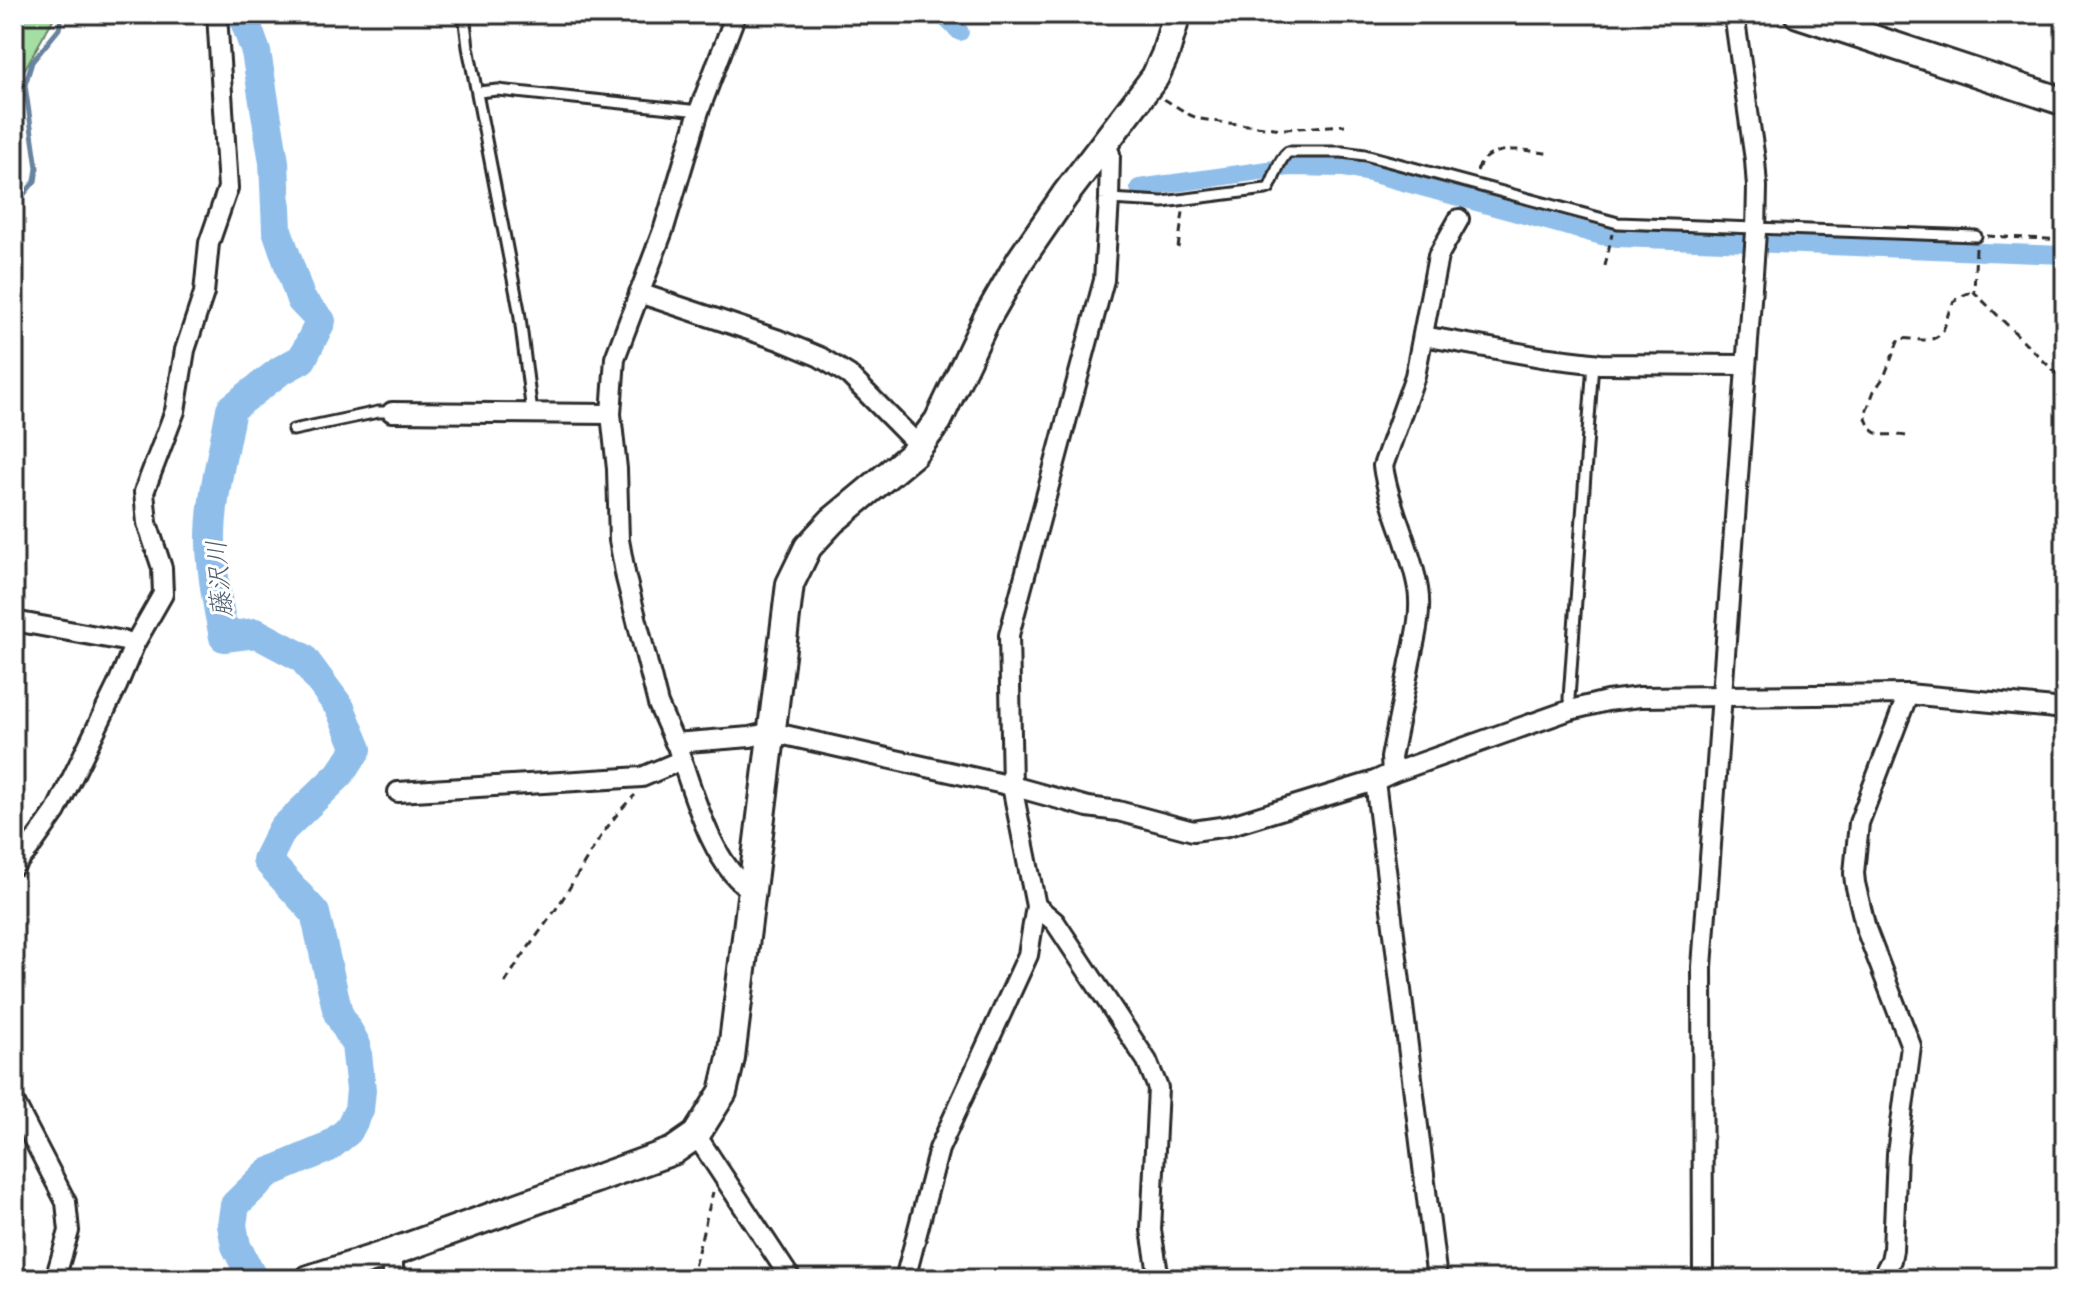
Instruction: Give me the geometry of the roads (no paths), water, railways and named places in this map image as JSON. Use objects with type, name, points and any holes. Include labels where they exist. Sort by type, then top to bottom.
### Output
[{"type":"street","points":[[14,866],[56,811],[135,643],[163,594],[162,568],[147,523],[144,492],[175,411],[185,350],[204,293],[209,243],[228,188],[217,14]]},
{"type":"street","points":[[736,14],[699,111],[664,228],[615,358],[611,414],[617,469],[619,540],[658,704],[713,844],[733,875],[752,890]]},
{"type":"street","points":[[309,1279],[390,1266],[673,1151],[696,1135],[723,1092],[731,1058],[790,584],[808,547],[832,521],[913,454],[938,421],[987,318],[1021,259],[1065,195],[1147,89],[1160,66],[1177,14]]},
{"type":"street","points":[[1703,1279],[1702,967],[1756,230],[1755,160],[1734,14]]},
{"type":"street","points":[[1798,14],[2065,102]]},
{"type":"street","points":[[905,1279],[939,1149],[1028,955],[1036,906],[1012,786],[1009,635],[1104,280],[1110,154],[1105,142]]},
{"type":"street","points":[[1437,1279],[1383,777],[1391,758],[1417,627],[1419,598],[1383,466],[1412,389],[1438,256],[1459,219]]},
{"type":"street","points":[[639,293],[820,357],[849,375],[919,446]]},
{"type":"street","points":[[1423,336],[1593,363],[1745,365]]},
{"type":"street","points":[[392,412],[611,414]]},
{"type":"street","points":[[14,621],[135,643]]},
{"type":"street","points":[[1881,1279],[1893,1250],[1897,1154],[1911,1046],[1866,929],[1854,873],[1859,823],[1908,694]]},
{"type":"street","points":[[398,792],[642,777],[660,770],[678,752],[771,732],[1012,786],[1193,831],[1228,826],[1383,777],[1570,710],[1607,701],[1640,697],[1908,694],[2062,708]]},
{"type":"street","points":[[1036,906],[1055,922],[1147,1061],[1158,1088],[1151,1230],[1159,1279]]},
{"type":"street","points":[[14,1102],[66,1202],[69,1231],[55,1279]]},
{"type":"street","points":[[696,1135],[791,1279]]},
{"type":"lane","points":[[464,14],[519,310],[532,413]]},
{"type":"lane","points":[[478,92],[498,90],[699,111]]},
{"type":"lane","points":[[1109,199],[1163,202],[1266,189],[1285,153],[1342,152],[1365,155],[1618,223],[1976,238]]},
{"type":"lane","points":[[1570,710],[1593,363]]},
{"type":"lane","points":[[293,430],[378,412],[392,412]]},
{"type":"waterway","points":[[14,206],[35,181],[37,168],[25,85],[32,62],[59,29],[62,14]]},
{"type":"waterway","name":"藤沢川","points":[[245,14],[256,52],[274,162],[277,230],[301,300],[321,321],[302,359],[280,371],[231,409],[213,511],[213,568],[224,637],[256,633],[303,658],[340,708],[357,749],[339,775],[282,830],[267,860],[315,913],[338,1013],[356,1045],[361,1090],[359,1110],[348,1131],[327,1148],[268,1173],[235,1205],[232,1225],[236,1246],[253,1279]]},
{"type":"waterway","points":[[941,14],[960,32]]},
{"type":"waterway","points":[[1139,188],[1289,167],[1343,168],[1618,238],[2065,255]]}]
